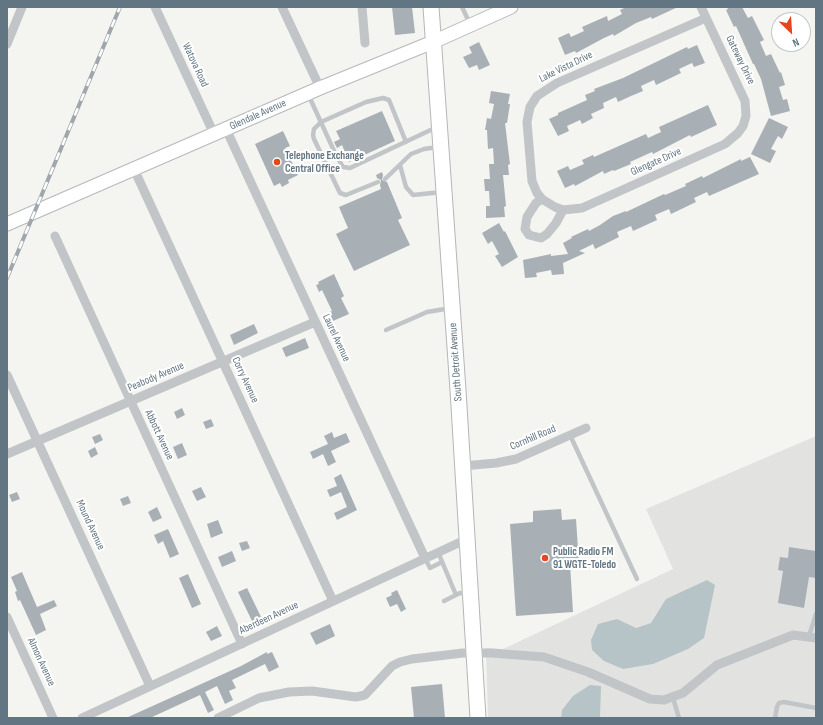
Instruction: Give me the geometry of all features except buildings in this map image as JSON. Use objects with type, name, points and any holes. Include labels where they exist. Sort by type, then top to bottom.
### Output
[{"type":"main road","name":"South Detroit Avenue","points":[[431,7],[467,539],[463,594],[475,653],[478,718]]},
{"type":"main road","name":"Glendale Avenue","points":[[7,224],[308,93],[433,42],[490,14],[511,7]]},
{"type":"street","points":[[7,44],[22,7]]},
{"type":"street","name":"Watova Road","points":[[155,7],[220,131]]},
{"type":"street","points":[[282,7],[320,88]]},
{"type":"street","points":[[362,7],[365,43]]},
{"type":"street","name":"Gateway Drive","points":[[701,7],[745,101],[746,116],[743,126]]},
{"type":"street","name":"Lake Vista Drive","points":[[542,199],[537,193],[532,181],[527,122],[530,107],[537,96],[557,83],[706,18]]},
{"type":"street","name":"Glengate Drive","points":[[567,210],[582,208],[725,144],[732,139],[743,126]]},
{"type":"street","name":"Laurel Avenue","points":[[220,131],[315,322],[425,558]]},
{"type":"street","name":"Corry Avenue","points":[[134,169],[333,601]]},
{"type":"street","points":[[542,199],[556,208],[567,210],[547,234],[541,238],[529,234],[525,229],[527,216],[536,203],[542,199]]},
{"type":"street","name":"Abbott Avenue","points":[[55,236],[242,644]]},
{"type":"street","name":"Peabody Avenue","points":[[7,454],[315,322]]},
{"type":"street","name":"Mound Avenue","points":[[7,375],[150,686]]},
{"type":"street","name":"Cornhill Road","points":[[463,466],[496,463],[516,459],[586,428]]},
{"type":"street","name":"Aberdeen Avenue","points":[[82,718],[467,539]]},
{"type":"street","name":"Almon Avenue","points":[[7,617],[53,718]]},
{"type":"street","points":[[218,718],[259,698],[289,692],[312,691],[356,697],[365,695],[392,666],[400,662],[412,659],[475,653],[544,657],[588,672],[650,699],[664,700],[673,698],[688,689],[717,665],[792,634],[812,637]]},
{"type":"lane","points":[[462,7],[470,25]]},
{"type":"lane","points":[[308,93],[343,167],[350,168],[439,126]]},
{"type":"lane","points":[[378,182],[346,195],[340,193],[313,135],[314,129],[321,122],[366,102],[383,98],[389,100],[406,142]]},
{"type":"lane","points":[[385,179],[411,154],[440,147]]},
{"type":"lane","points":[[400,166],[406,187],[413,195],[443,192]]},
{"type":"lane","points":[[386,330],[427,312],[452,307]]},
{"type":"lane","points":[[570,435],[637,579]]},
{"type":"lane","points":[[438,552],[442,562],[463,594],[444,600]]},
{"type":"lane","points":[[425,558],[430,568],[442,562]]},
{"type":"lane","points":[[812,637],[816,614]]},
{"type":"lane","points":[[673,698],[679,718]]},
{"type":"lane","points":[[775,718],[779,703],[784,702],[816,708]]},
{"type":"shaded area","points":[[816,436],[816,718],[488,718],[486,648],[503,649],[673,569],[646,509]]},
{"type":"shaded area","points":[[707,580],[715,585],[704,638],[688,649],[653,664],[623,669],[604,661],[592,650],[591,640],[598,624],[617,619],[636,628],[651,623],[666,599]]},
{"type":"shaded area","points":[[590,685],[601,686],[600,718],[561,718],[562,710],[573,696]]},
{"type":"railway","points":[[7,278],[120,7]]},
{"type":"place","name":"Telephone Exchange Central Office","points":[[277,162]]},
{"type":"place","name":"Public Radio FM 91 WGTE-Toledo","points":[[545,558]]}]
